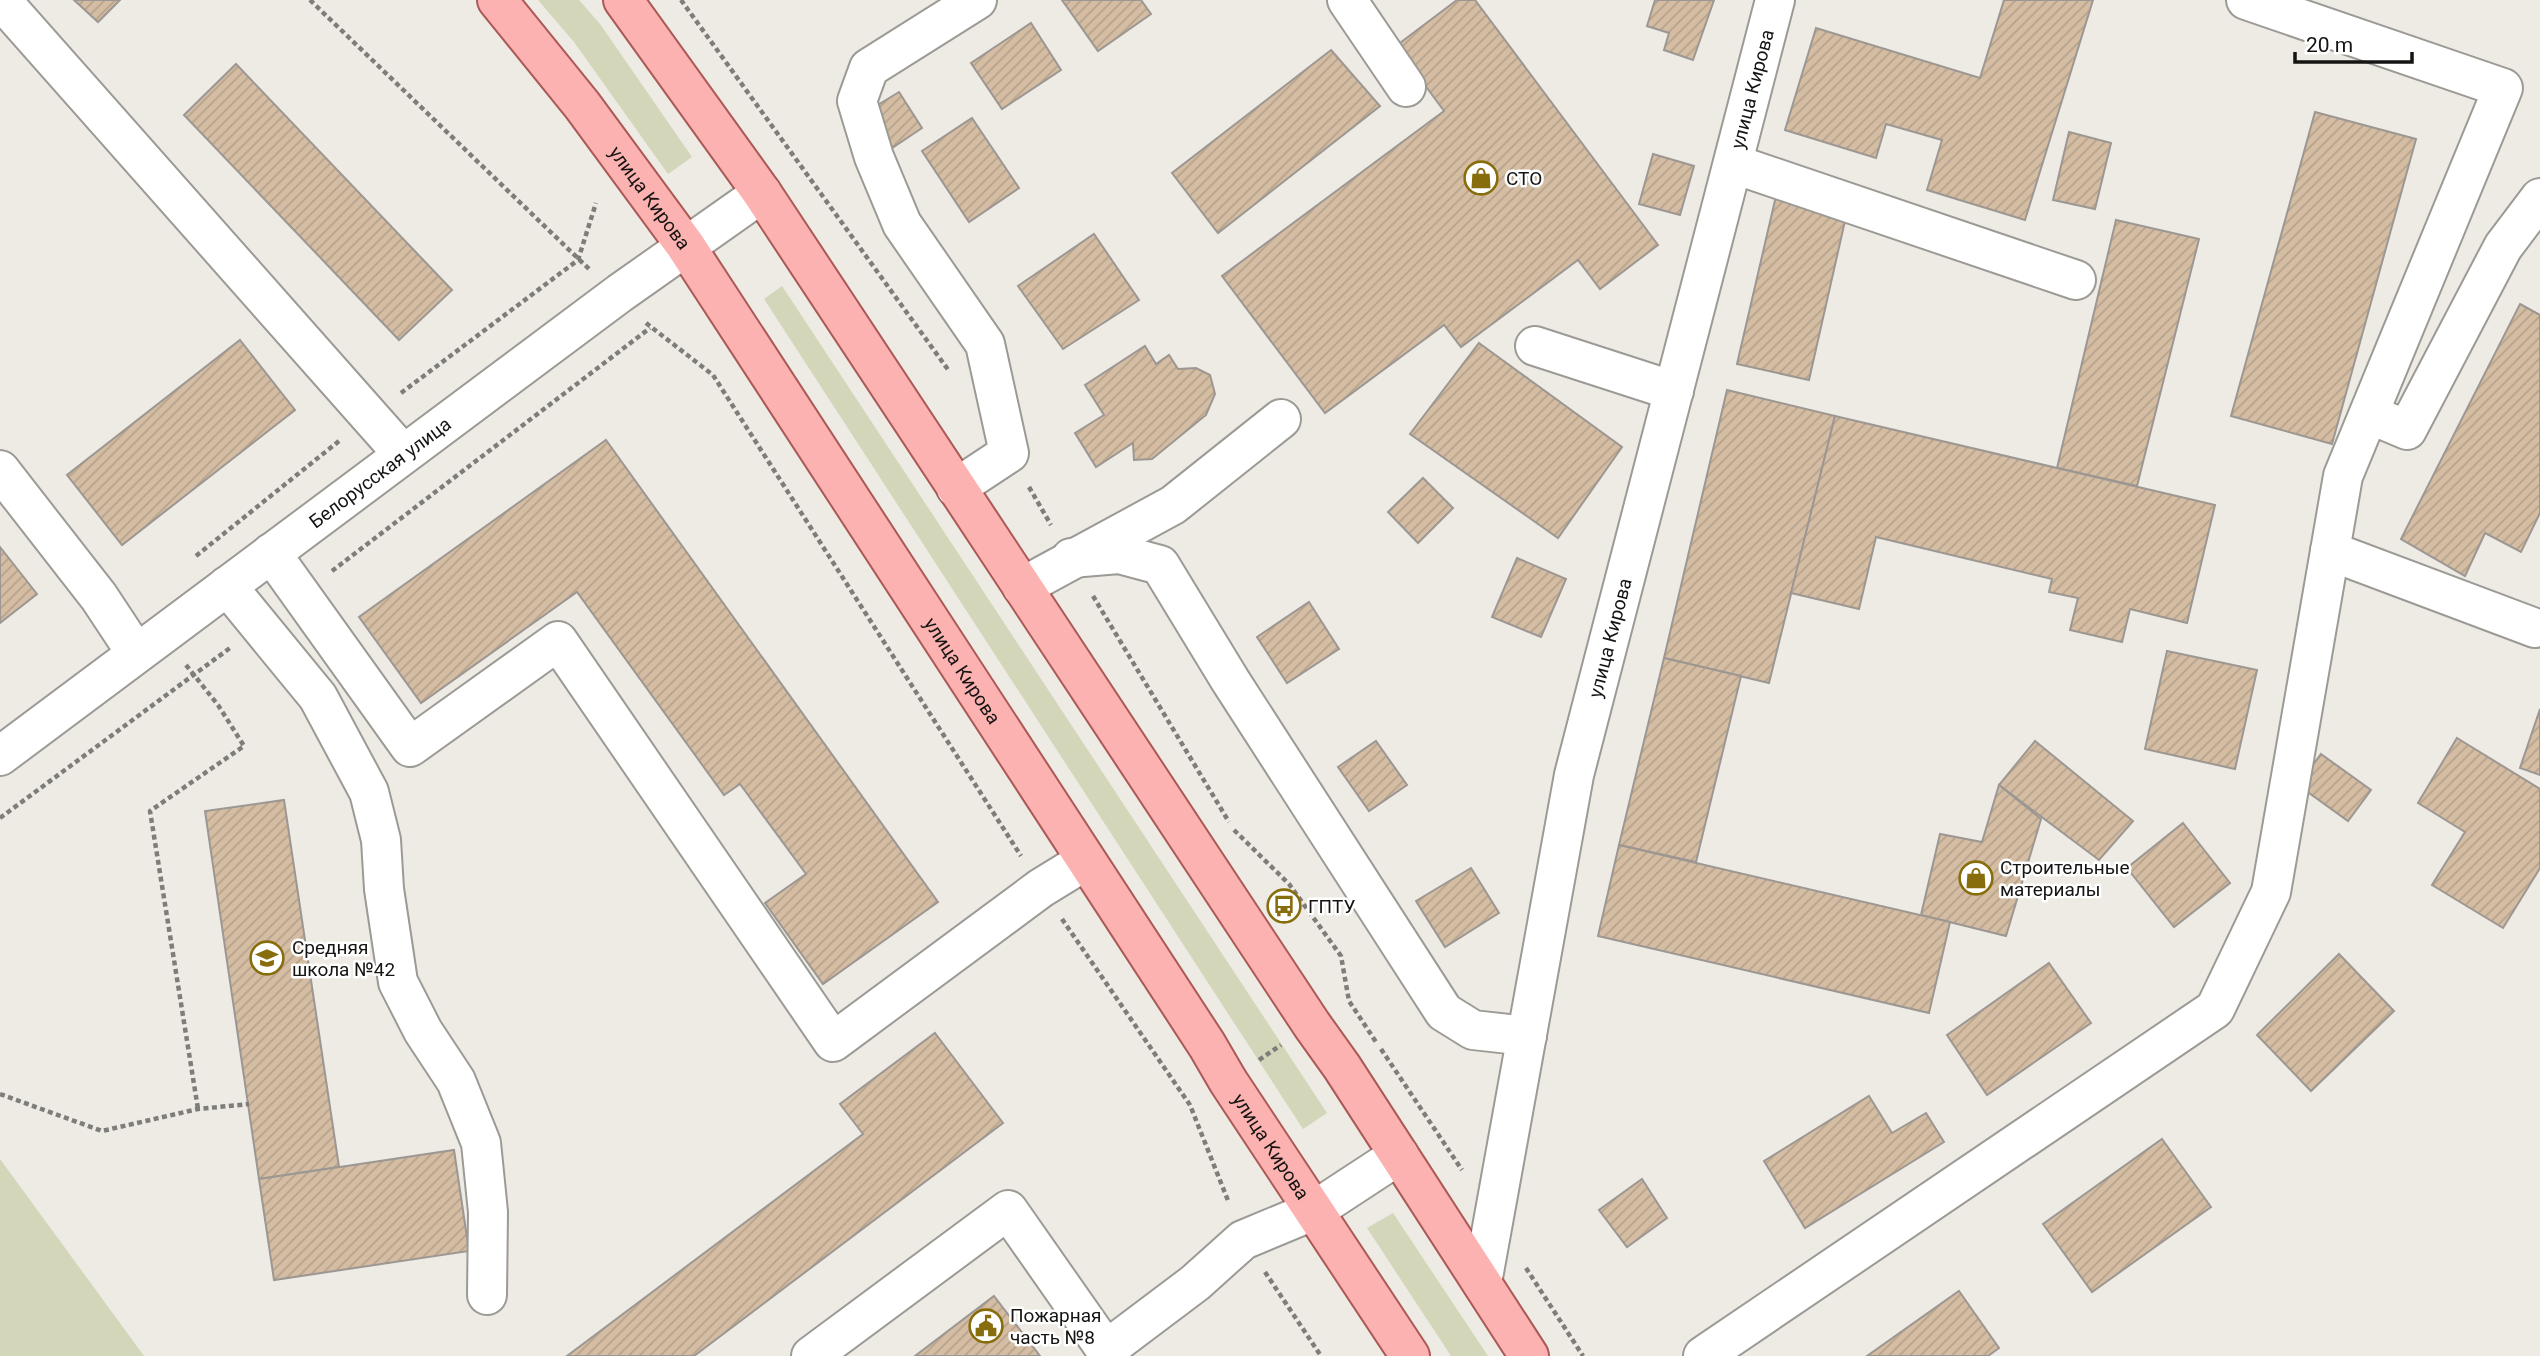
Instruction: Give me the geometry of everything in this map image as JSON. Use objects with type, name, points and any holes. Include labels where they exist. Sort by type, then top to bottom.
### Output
[{"type":"main road","name":"улица Кирова","points":[[497,0],[582,105],[685,245],[1228,1081],[1410,1356]]},
{"type":"main road","points":[[624,0],[762,193],[1311,1025],[1342,1067],[1529,1356]]},
{"type":"street","points":[[1,0],[403,454]]},
{"type":"street","points":[[957,488],[1009,453],[985,344],[902,224],[874,157],[857,101],[869,68],[977,0]]},
{"type":"street","points":[[1347,0],[1406,87]]},
{"type":"street","name":"улица Кирова","points":[[1482,1283],[1574,775],[1775,0]]},
{"type":"street","points":[[1703,1356],[2215,1009],[2271,891],[2343,476],[2503,88],[2246,0]]},
{"type":"street","points":[[1734,164],[2076,280]]},
{"type":"street","name":"Белорусская улица","points":[[0,756],[620,293],[762,193]]},
{"type":"street","points":[[2369,414],[2407,430],[2503,247],[2540,198]]},
{"type":"street","points":[[1535,346],[1675,391]]},
{"type":"street","points":[[1022,587],[1071,558],[1173,505],[1281,419]]},
{"type":"street","points":[[0,470],[99,597],[149,644]]},
{"type":"street","points":[[2330,551],[2535,628]]},
{"type":"street","points":[[271,553],[410,747],[558,641],[833,1042],[1041,888],[1085,861]]},
{"type":"street","points":[[1071,558],[1119,554],[1160,565],[1230,680],[1444,1012],[1473,1030],[1527,1036]]},
{"type":"street","points":[[227,586],[318,697],[369,792],[381,840],[384,889],[398,982],[423,1031],[456,1081],[481,1143],[488,1212],[486,1295]]},
{"type":"street","points":[[811,1356],[1008,1210],[1107,1350],[1195,1283],[1243,1240],[1315,1210],[1399,1155]]},
{"type":"path","points":[[310,0],[578,260],[620,293],[650,328],[713,375],[1041,888],[1190,1105],[1243,1240],[1321,1356]]},
{"type":"path","points":[[681,0],[952,374]]},
{"type":"path","points":[[191,560],[370,416],[578,260],[596,203]]},
{"type":"path","points":[[1009,453],[1235,832],[1289,884],[1341,956],[1349,1001],[1494,1217],[1583,1356]]},
{"type":"path","points":[[149,644],[218,705],[244,746],[150,811],[198,1109]]},
{"type":"path","points":[[1190,1105],[1349,1001]]},
{"type":"path","points":[[0,1094],[102,1131],[198,1109],[249,1104]]},
{"type":"green space","points":[[538,0],[579,0],[600,24],[692,157],[668,174],[574,42]]},
{"type":"green space","points":[[782,286],[1327,1113],[1303,1129],[764,299]]},
{"type":"green space","points":[[0,1159],[144,1356],[0,1356]]},
{"type":"green space","points":[[1393,1213],[1488,1356],[1451,1356],[1367,1228]]},
{"type":"building","points":[[74,0],[120,0],[98,22]]},
{"type":"building","points":[[1062,0],[1141,0],[1151,14],[1098,51]]},
{"type":"building","name":"СТО","points":[[1457,0],[1475,0],[1658,245],[1600,289],[1578,260],[1461,347],[1444,325],[1325,413],[1222,276],[1444,111],[1396,46]]},
{"type":"building","points":[[1655,0],[1714,0],[1693,60],[1664,50],[1669,33],[1647,26]]},
{"type":"building","points":[[2004,0],[2093,0],[2025,220],[1927,190],[1942,140],[1886,124],[1876,158],[1785,130],[1816,28],[1980,78]]},
{"type":"building","points":[[1031,23],[1061,70],[1002,109],[971,63]]},
{"type":"building","points":[[1331,50],[1380,106],[1218,233],[1172,173]]},
{"type":"building","points":[[236,64],[452,290],[399,340],[184,115]]},
{"type":"building","points":[[899,92],[922,128],[892,148],[868,111]]},
{"type":"building","points":[[2315,112],[2416,139],[2332,444],[2231,416]]},
{"type":"building","points":[[972,118],[1019,188],[969,222],[922,151]]},
{"type":"building","points":[[2069,132],[2111,143],[2095,209],[2053,200]]},
{"type":"building","points":[[1653,154],[1694,166],[1680,215],[1639,204]]},
{"type":"building","points":[[1776,196],[1847,212],[1809,380],[1737,364]]},
{"type":"building","points":[[2116,220],[2199,239],[2137,486],[2057,468]]},
{"type":"building","points":[[1094,234],[1139,300],[1063,349],[1018,286]]},
{"type":"building","points":[[2520,304],[2540,315],[2540,513],[2521,552],[2485,533],[2465,576],[2401,539]]},
{"type":"building","points":[[240,340],[295,410],[122,545],[67,475]]},
{"type":"building","points":[[1479,343],[1622,447],[1558,538],[1410,434]]},
{"type":"building","points":[[1145,346],[1156,364],[1169,355],[1178,369],[1196,368],[1210,375],[1215,394],[1206,415],[1152,459],[1134,460],[1133,443],[1096,467],[1075,433],[1104,415],[1085,385]]},
{"type":"building","points":[[1727,390],[1835,416],[1769,683],[1664,658]]},
{"type":"building","points":[[1835,416],[2215,505],[2187,623],[2130,609],[2122,642],[2070,630],[2078,598],[2049,592],[2052,579],[1876,537],[1859,609],[1791,593]]},
{"type":"building","points":[[606,440],[938,902],[823,984],[765,903],[806,874],[740,784],[724,795],[577,592],[421,703],[359,617]]},
{"type":"building","points":[[1423,478],[1453,508],[1418,543],[1388,512]]},
{"type":"building","points":[[0,547],[37,594],[0,623]]},
{"type":"building","points":[[1517,558],[1566,579],[1541,637],[1492,617]]},
{"type":"building","points":[[1309,602],[1339,649],[1287,683],[1257,637]]},
{"type":"building","points":[[2167,651],[2257,670],[2235,769],[2145,749]]},
{"type":"building","points":[[1664,658],[1741,676],[1696,862],[1619,845]]},
{"type":"building","points":[[2540,709],[2540,775],[2520,768]]},
{"type":"building","points":[[2457,738],[2540,789],[2540,868],[2503,928],[2432,885],[2465,832],[2418,803]]},
{"type":"building","points":[[1376,741],[1407,785],[1369,811],[1338,767]]},
{"type":"building","points":[[2035,741],[2133,821],[2099,860],[1999,785]]},
{"type":"building","points":[[2321,754],[2371,790],[2348,821],[2298,785]]},
{"type":"building","name":"Строительные материалы","points":[[1999,785],[2041,819],[2006,936],[1921,915],[1940,834],[1982,842]]},
{"type":"building","name":"Средняя школа №42","points":[[284,800],[339,1167],[259,1179],[205,811]]},
{"type":"building","points":[[2183,823],[2230,883],[2174,927],[2127,868]]},
{"type":"building","points":[[1619,845],[1950,922],[1929,1013],[1598,936]]},
{"type":"building","points":[[1471,868],[1499,913],[1445,947],[1416,901]]},
{"type":"building","points":[[2339,954],[2394,1011],[2311,1091],[2257,1035]]},
{"type":"building","points":[[2049,963],[2091,1023],[1987,1095],[1947,1035]]},
{"type":"building","points":[[935,1033],[1003,1123],[694,1356],[567,1356],[863,1134],[840,1104]]},
{"type":"building","points":[[1869,1096],[1892,1133],[1926,1113],[1944,1142],[1805,1228],[1764,1161]]},
{"type":"building","points":[[2162,1139],[2211,1207],[2092,1292],[2043,1224]]},
{"type":"building","points":[[454,1150],[469,1251],[274,1280],[259,1179]]},
{"type":"building","points":[[1642,1179],[1667,1218],[1627,1247],[1599,1210]]},
{"type":"building","points":[[1959,1291],[1999,1348],[1988,1356],[1867,1356]]},
{"type":"building","name":"Пожарная часть №8","points":[[994,1296],[1040,1356],[915,1356]]},
{"type":"place","name":"СТО","points":[[1481,178]]},
{"type":"place","name":"Строительные материалы","points":[[1976,878]]},
{"type":"place","name":"ГПТУ","points":[[1284,906]]},
{"type":"place","name":"Средняя школа №42","points":[[267,958]]},
{"type":"place","name":"Пожарная часть №8","points":[[986,1326]]}]
